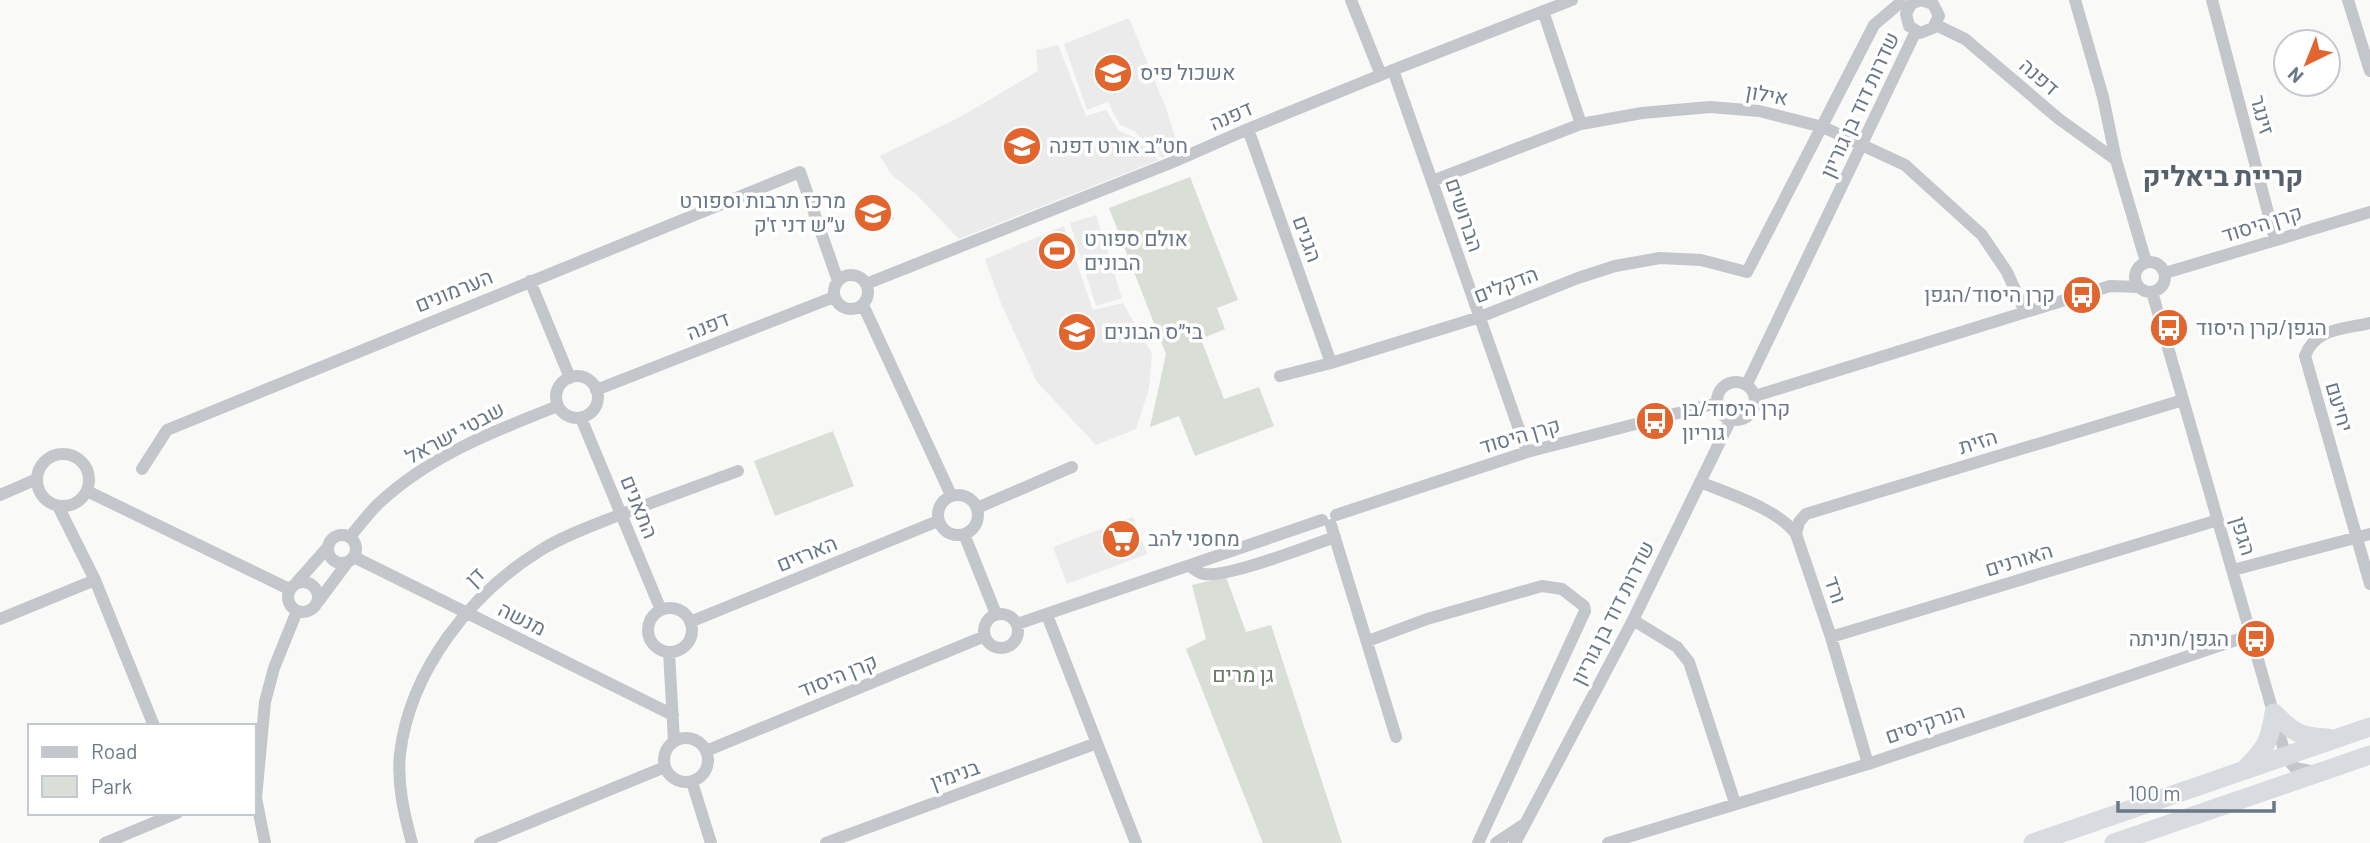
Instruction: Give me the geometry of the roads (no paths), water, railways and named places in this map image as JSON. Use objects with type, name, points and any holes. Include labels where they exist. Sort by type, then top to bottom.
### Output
[{"type":"highway","points":[[2274,713],[2293,733],[2333,739]]},
{"type":"highway","points":[[2242,771],[2266,748],[2274,713]]},
{"type":"highway","points":[[2033,843],[2370,727]]},
{"type":"highway","points":[[2114,843],[2370,755]]},
{"type":"street","name":"הברושים","points":[[1351,0],[1387,73],[1432,181],[1527,452]]},
{"type":"street","name":"דפנה","points":[[866,284],[1573,0]]},
{"type":"street","points":[[2075,0],[2103,97],[2141,266],[2136,279],[2146,289]]},
{"type":"street","name":"זינגר","points":[[2212,0],[2275,239]]},
{"type":"street","points":[[2348,0],[2370,71]]},
{"type":"street","points":[[1900,3],[1907,22],[1916,31],[1925,32],[1936,25],[1939,16],[1928,1]]},
{"type":"street","name":"שדרות דוד בן גוריון","points":[[1747,271],[1874,25],[1900,3],[1928,1]]},
{"type":"street","points":[[1543,11],[1581,124]]},
{"type":"street","name":"דפנה","points":[[1936,25],[1965,39],[2059,120],[2116,160]]},
{"type":"street","name":"שדרות דוד בן גוריון","points":[[1747,384],[1916,31]]},
{"type":"street","name":"אילון","points":[[1432,181],[1581,124],[1642,113],[1710,107],[1759,111],[1823,127],[1905,165],[1982,235],[2007,272],[2025,312]]},
{"type":"street","name":"הגנים","points":[[1248,129],[1331,363]]},
{"type":"street","name":"הערמונים","points":[[142,469],[167,430],[800,172],[838,281]]},
{"type":"street","name":"קרן היסוד","points":[[2165,273],[2370,212]]},
{"type":"street","name":"הדקלים","points":[[1280,376],[1479,317],[1615,266],[1660,258],[1701,260],[1747,271]]},
{"type":"street","points":[[1755,396],[2110,286],[2141,266],[2160,265],[2165,273],[2161,287],[2146,289],[2110,286]]},
{"type":"street","points":[[852,275],[866,284],[868,295],[863,305],[852,310],[836,302],[833,291],[838,281],[852,275]]},
{"type":"street","points":[[530,281],[570,378]]},
{"type":"street","name":"הגפן","points":[[2146,289],[2183,400],[2286,757]]},
{"type":"street","name":"דפנה","points":[[596,390],[834,297]]},
{"type":"street","points":[[863,305],[951,495]]},
{"type":"street","name":"יחיעם","points":[[2370,323],[2321,334],[2309,344],[2305,356],[2370,584]]},
{"type":"street","points":[[576,376],[588,380],[596,390],[598,397],[593,410],[581,418],[570,417],[558,406],[556,399],[559,386],[570,378],[576,376]]},
{"type":"street","points":[[1734,381],[1747,384],[1755,396],[1755,407],[1748,416],[1731,419],[1720,412],[1717,403],[1719,391],[1734,381]]},
{"type":"street","name":"הזית","points":[[1796,534],[1799,522],[1806,514],[2183,400]]},
{"type":"street","name":"קרן היסוד","points":[[1017,624],[1190,566],[1331,524],[1527,452],[1717,403]]},
{"type":"street","name":"שבטי ישראל","points":[[350,537],[376,505],[418,471],[459,448],[558,406]]},
{"type":"street","name":"התאנים","points":[[581,418],[661,610]]},
{"type":"street","name":"שדרות דוד בן גוריון","points":[[1515,843],[1633,620],[1731,419]]},
{"type":"street","points":[[58,506],[76,504],[87,491],[88,473],[77,458],[69,455],[60,454],[44,462],[37,479],[42,496],[58,506],[95,580],[152,724]]},
{"type":"street","points":[[977,508],[1072,467]]},
{"type":"street","name":"דן","points":[[412,843],[402,806],[402,744],[410,712],[430,664],[466,613],[501,579],[542,549],[621,514],[738,471]]},
{"type":"street","points":[[0,495],[37,479]]},
{"type":"street","points":[[1700,482],[1773,515],[1796,534]]},
{"type":"street","points":[[87,491],[293,586],[312,584],[318,592],[318,602]]},
{"type":"street","points":[[961,494],[968,497],[977,508],[978,519],[975,525],[964,534],[954,535],[947,532],[938,521],[940,504],[951,495],[961,494]]},
{"type":"street","name":"האורנים","points":[[1831,637],[2218,520]]},
{"type":"street","name":"הארזים","points":[[690,622],[938,521]]},
{"type":"street","points":[[1190,566],[1196,572],[1206,575],[1226,573],[1331,524],[1396,737]]},
{"type":"street","points":[[964,534],[996,614]]},
{"type":"street","name":"ורד","points":[[1796,534],[1831,637],[1868,764]]},
{"type":"street","points":[[2233,570],[2370,534]]},
{"type":"street","points":[[336,536],[350,537],[355,544],[350,560],[312,610],[297,611],[292,608],[287,599],[293,586],[336,536]]},
{"type":"street","points":[[328,547],[333,560],[350,560]]},
{"type":"street","name":"מנשה","points":[[350,560],[466,613],[673,715]]},
{"type":"street","points":[[0,619],[95,580]]},
{"type":"street","name":"שדרות דוד בן גוריון","points":[[1368,641],[1427,619],[1542,586],[1552,586],[1582,603],[1585,611],[1478,843]]},
{"type":"street","points":[[675,609],[687,616],[690,622],[691,637],[682,648],[668,652],[656,646],[649,634],[651,620],[661,610],[675,609]]},
{"type":"street","points":[[256,788],[265,702],[274,668],[297,611]]},
{"type":"street","points":[[996,614],[1011,616],[1017,624],[1018,635],[1007,647],[991,645],[985,636],[985,625],[996,614]]},
{"type":"street","points":[[1047,615],[1136,843]]},
{"type":"street","points":[[1633,620],[1667,639],[1684,654],[1735,803]]},
{"type":"street","name":"הנרקיסים","points":[[1608,843],[1868,764],[2251,635]]},
{"type":"street","name":"קרן היסוד","points":[[706,751],[985,636]]},
{"type":"street","points":[[668,652],[674,741]]},
{"type":"street","points":[[689,738],[702,745],[706,751],[707,766],[704,773],[692,782],[672,778],[664,767],[665,752],[674,741],[689,738]]},
{"type":"street","name":"בנימין","points":[[830,843],[1097,743]]},
{"type":"street","points":[[2286,757],[2295,768],[2315,772]]},
{"type":"street","points":[[480,843],[664,767]]},
{"type":"street","points":[[692,782],[711,843]]},
{"type":"street","points":[[256,802],[265,843]]},
{"type":"street","points":[[105,843],[172,815]]},
{"type":"street","name":"שדרות דוד בן גוריון","points":[[1496,843],[1526,822]]},
{"type":"place","name":"אשכול פיס","points":[[1113,73]]},
{"type":"place","name":"חט״ב אורט דפנה","points":[[1022,146]]},
{"type":"place","name":"מרכז תרבות וספורט ע״ש דני ז'ק","points":[[873,213]]},
{"type":"place","name":"אולם ספורט הבונים","points":[[1057,251]]},
{"type":"place","name":"קרן היסוד/הגפן","points":[[2082,295]]},
{"type":"place","name":"הגפן/קרן היסוד","points":[[2169,328]]},
{"type":"place","name":"בי״ס הבונים","points":[[1077,332]]},
{"type":"place","name":"קרן היסוד/בן גוריון","points":[[1655,421]]},
{"type":"place","name":"מחסני להב","points":[[1121,539]]},
{"type":"place","name":"הגפן/חניתה","points":[[2256,639]]},
{"type":"district","name":"קריית ביאליק","points":[[2223,176]]},
{"type":"park label","name":"גן מרים","points":[[1243,675]]}]
